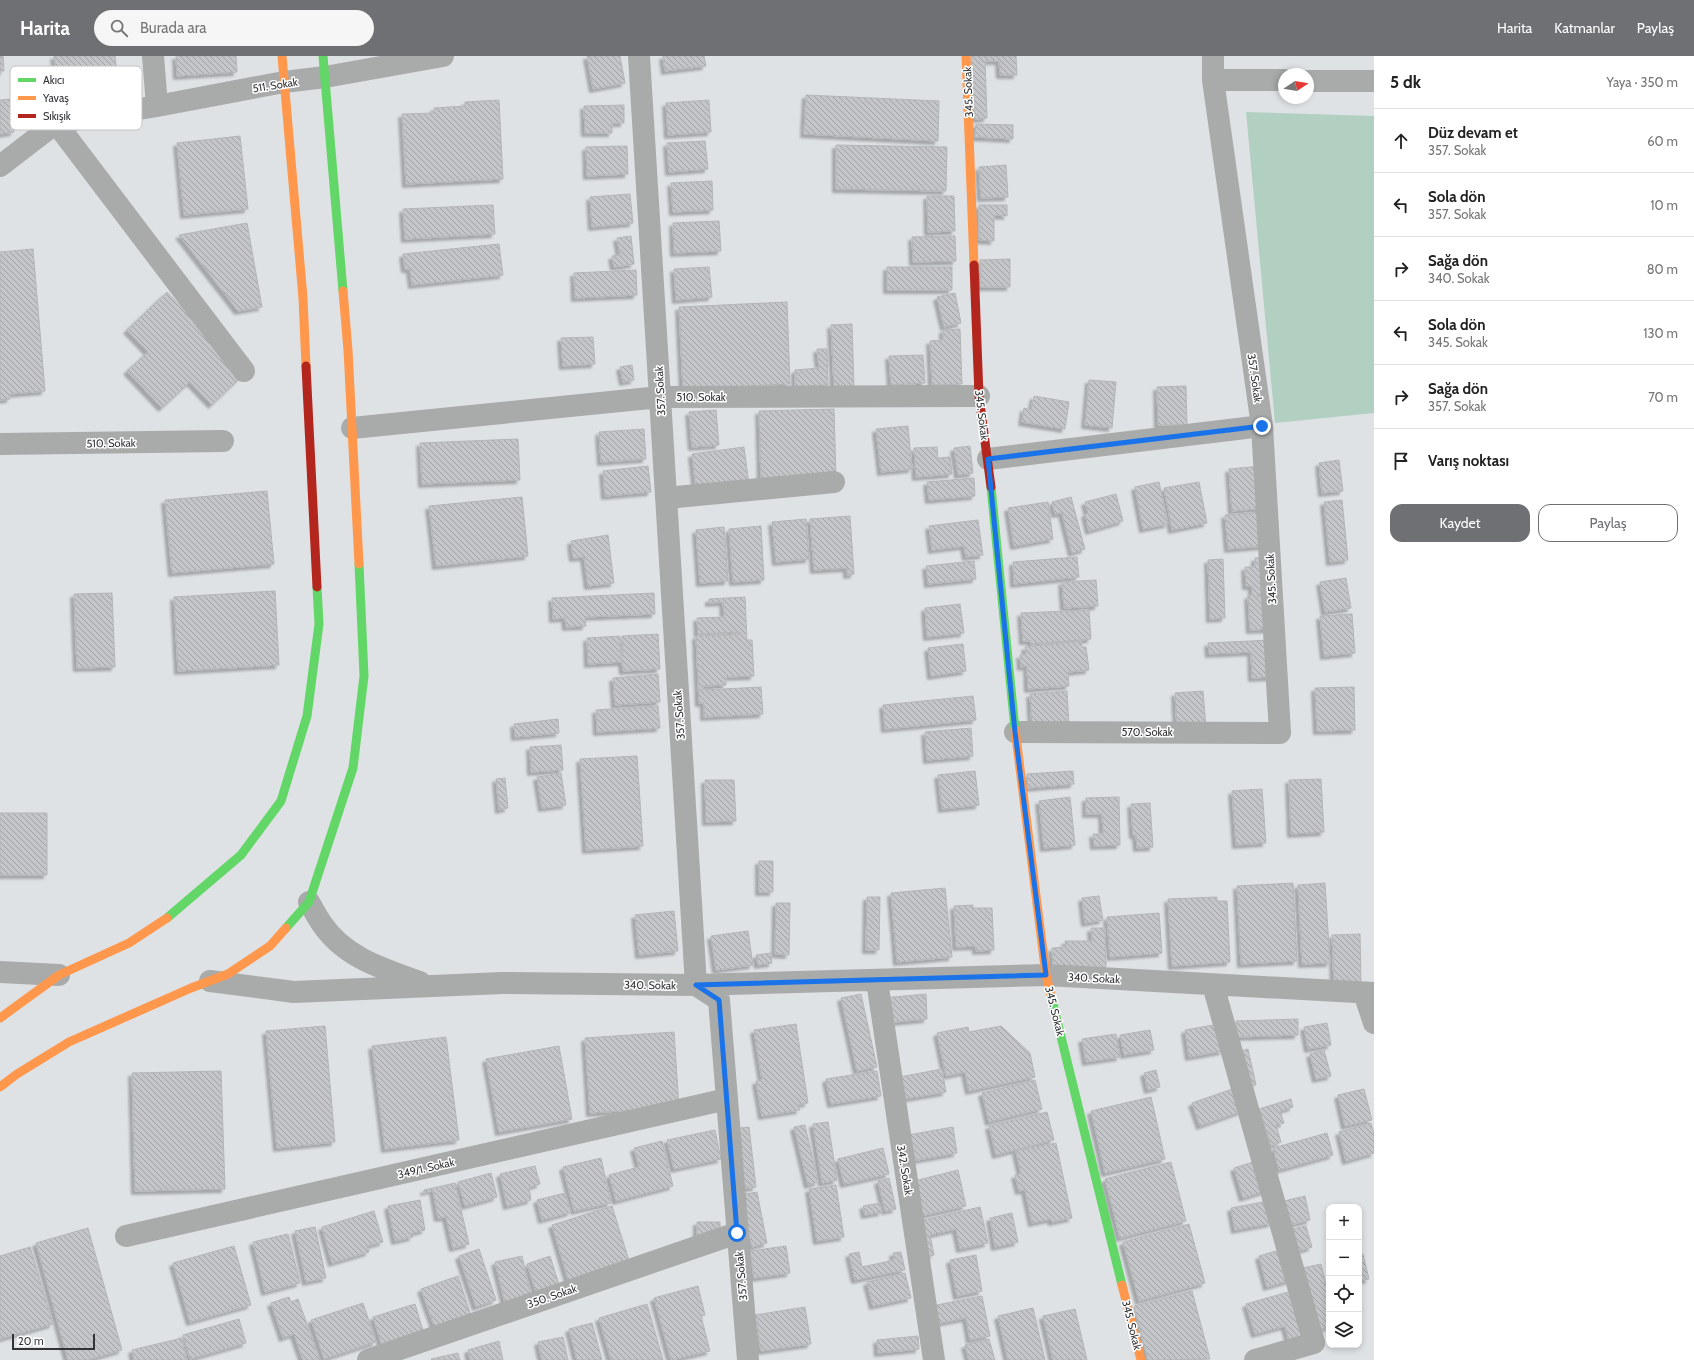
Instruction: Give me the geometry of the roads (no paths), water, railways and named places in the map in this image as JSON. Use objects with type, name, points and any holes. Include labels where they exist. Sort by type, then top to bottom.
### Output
[{"type":"street","points":[[153,56],[156,106]]},
{"type":"street","points":[[0,1018],[59,975],[129,943],[162,921],[206,886],[241,855],[281,801],[307,716],[319,624],[303,298],[282,56]]},
{"type":"street","points":[[0,1088],[17,1074],[68,1042],[228,974],[270,946],[309,902],[353,768],[364,676],[348,350],[323,56]]},
{"type":"street","name":"511. Sokak","points":[[142,108],[284,82],[325,77],[443,56]]},
{"type":"street","name":"357. Sokak","points":[[639,56],[696,985],[719,1000],[748,1360]]},
{"type":"street","name":"345. Sokak","points":[[966,56],[979,396],[988,459],[1015,732],[1046,975],[1141,1360]]},
{"type":"street","name":"357. Sokak","points":[[1213,56],[1214,80],[1262,426]]},
{"type":"street","points":[[1214,80],[1278,80]]},
{"type":"street","points":[[1314,81],[1374,81]]},
{"type":"street","points":[[0,166],[47,130]]},
{"type":"street","points":[[61,130],[244,371]]},
{"type":"street","name":"510. Sokak","points":[[352,428],[660,397],[979,396]]},
{"type":"street","points":[[988,459],[1262,426]]},
{"type":"street","name":"345. Sokak","points":[[1262,426],[1280,732]]},
{"type":"street","name":"510. Sokak","points":[[0,444],[223,441]]},
{"type":"street","points":[[666,498],[834,482]]},
{"type":"street","name":"570. Sokak","points":[[1015,732],[1280,732]]},
{"type":"street","points":[[309,902],[322,924],[353,954],[369,964],[429,986]]},
{"type":"street","points":[[0,972],[59,975]]},
{"type":"street","name":"340. Sokak","points":[[210,981],[294,992],[502,983],[696,985],[1046,975],[1369,993]]},
{"type":"street","name":"342. Sokak","points":[[876,981],[934,1360]]},
{"type":"street","points":[[1213,985],[1314,1343],[1282,1357],[1255,1360]]},
{"type":"street","points":[[1369,993],[1374,1024]]},
{"type":"street","name":"349/1. Sokak","points":[[126,1236],[727,1099]]},
{"type":"street","name":"350. Sokak","points":[[368,1360],[737,1233]]}]
